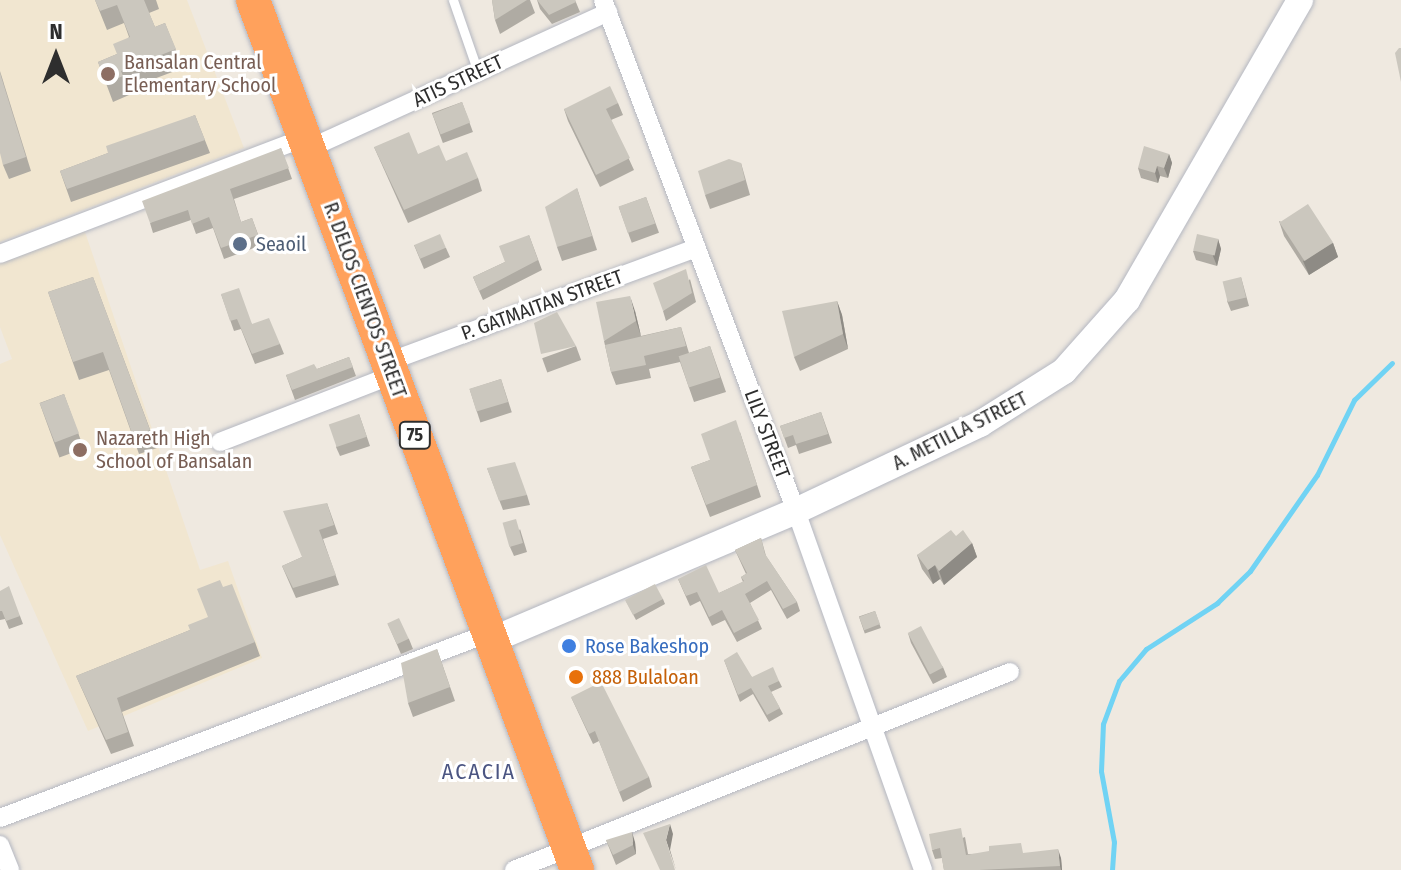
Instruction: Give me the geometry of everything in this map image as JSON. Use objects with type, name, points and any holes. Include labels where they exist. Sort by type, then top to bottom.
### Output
[{"type":"highway","name":"R. DELOS CIENTOS STREET","points":[[253,0],[574,860]]},
{"type":"main road","name":"A. METILLA STREET","points":[[490,637],[796,511],[1013,407],[1084,354],[1127,300],[1300,0]]},
{"type":"street","name":"ATIS STREET","points":[[0,254],[306,143],[478,72],[606,6]]},
{"type":"street","name":"LILY STREET","points":[[606,6],[796,511],[923,870]]},
{"type":"street","name":"P. GATMAITAN STREET","points":[[220,442],[390,368],[697,248]]},
{"type":"street","points":[[0,818],[490,637]]},
{"type":"street","points":[[514,870],[574,860],[873,728],[1010,672]]},
{"type":"street","points":[[0,845],[10,870]]},
{"type":"lane","points":[[453,0],[478,72]]},
{"type":"shaded area","name":"Bansalan Central Elementary School","points":[[0,0],[187,0],[244,148],[0,242]]},
{"type":"shaded area","name":"Nazareth High School of Bansalan","points":[[84,229],[200,570],[228,561],[262,658],[88,731],[0,535],[0,364],[12,359],[0,327],[0,260]]},
{"type":"building","points":[[95,0],[144,0],[155,27],[165,23],[176,49],[121,71],[123,76],[106,83],[98,62],[117,54],[113,44],[130,37],[117,5],[100,11]]},
{"type":"building","points":[[492,0],[527,0],[495,20]]},
{"type":"building","points":[[537,0],[575,0],[576,2],[549,15]]},
{"type":"building","points":[[1401,48],[1401,82],[1395,53]]},
{"type":"building","points":[[0,73],[26,157],[3,165],[0,153]]},
{"type":"building","points":[[610,86],[618,103],[606,109],[630,158],[596,175],[564,109]]},
{"type":"building","points":[[462,102],[470,122],[441,134],[432,114]]},
{"type":"building","points":[[195,115],[205,140],[67,189],[60,171],[108,153],[106,146]]},
{"type":"building","points":[[409,132],[418,154],[439,145],[446,161],[467,152],[478,178],[404,210],[374,147]]},
{"type":"building","points":[[1144,146],[1169,154],[1164,168],[1157,166],[1155,173],[1138,168]]},
{"type":"building","points":[[281,148],[289,168],[230,189],[241,222],[252,218],[258,235],[221,248],[209,217],[192,224],[188,210],[150,223],[142,201]]},
{"type":"building","points":[[729,159],[741,163],[745,180],[705,195],[698,171]]},
{"type":"building","points":[[577,188],[592,236],[557,247],[545,207]]},
{"type":"building","points":[[646,197],[655,223],[628,233],[619,206]]},
{"type":"building","points":[[1308,204],[1333,243],[1305,261],[1279,223]]},
{"type":"building","points":[[440,234],[446,248],[420,259],[414,245]]},
{"type":"building","points":[[1197,234],[1218,239],[1215,256],[1193,251]]},
{"type":"building","points":[[529,235],[538,260],[479,291],[473,277],[505,262],[499,246]]},
{"type":"building","points":[[686,269],[692,293],[663,311],[653,283]]},
{"type":"building","points":[[93,277],[150,430],[133,436],[103,352],[73,362],[48,292]]},
{"type":"building","points":[[1241,277],[1246,297],[1228,302],[1223,282]]},
{"type":"building","points":[[239,288],[252,324],[269,318],[280,344],[252,354],[237,319],[230,321],[221,294]]},
{"type":"building","points":[[630,296],[636,321],[604,341],[596,302]]},
{"type":"building","points":[[837,301],[843,334],[794,357],[782,311]]},
{"type":"building","points":[[557,312],[576,346],[541,354],[534,323]]},
{"type":"building","points":[[681,327],[686,346],[644,356],[646,365],[611,372],[605,345]]},
{"type":"building","points":[[710,346],[720,377],[689,388],[679,356]]},
{"type":"building","points":[[349,357],[353,367],[292,390],[286,375],[314,364],[317,369]]},
{"type":"building","points":[[501,379],[508,402],[476,412],[469,389]]},
{"type":"building","points":[[64,394],[79,433],[55,443],[40,403]]},
{"type":"building","points":[[821,412],[828,434],[796,444],[793,435],[784,438],[780,426]]},
{"type":"building","points":[[359,414],[367,437],[337,447],[329,424]]},
{"type":"building","points":[[736,420],[757,485],[706,505],[691,467],[710,460],[701,434]]},
{"type":"building","points":[[515,462],[527,495],[499,501],[487,468]]},
{"type":"building","points":[[327,503],[334,525],[319,530],[336,575],[293,588],[282,566],[302,557],[283,511]]},
{"type":"building","points":[[516,519],[523,543],[509,547],[503,523]]},
{"type":"building","points":[[951,530],[956,536],[963,530],[972,543],[939,571],[935,565],[928,570],[917,555]]},
{"type":"building","points":[[761,538],[765,554],[797,602],[783,609],[767,581],[745,594],[759,620],[734,633],[722,610],[709,617],[697,592],[686,596],[678,579],[706,565],[719,593],[744,581],[741,577],[747,573],[735,550]]},
{"type":"building","points":[[220,580],[223,587],[232,584],[255,642],[117,698],[128,732],[106,740],[76,676],[190,630],[188,625],[208,617],[197,589]]},
{"type":"building","points":[[655,584],[663,599],[633,615],[625,600]]},
{"type":"building","points":[[9,586],[20,616],[6,621],[0,611],[0,591]]},
{"type":"building","points":[[875,611],[880,624],[864,630],[859,617]]},
{"type":"building","points":[[399,618],[409,639],[397,644],[387,623]]},
{"type":"building","points":[[921,626],[943,667],[930,675],[908,633]]},
{"type":"building","points":[[437,649],[450,687],[408,703],[401,663]]},
{"type":"building","points":[[737,652],[752,677],[773,667],[779,681],[768,686],[780,708],[767,715],[751,688],[738,695],[724,660]]},
{"type":"building","points":[[601,682],[649,777],[619,792],[595,731],[589,734],[571,697]]},
{"type":"building","points":[[670,824],[666,840],[675,870],[660,870],[643,833]]},
{"type":"building","points":[[961,828],[966,855],[989,851],[989,846],[1021,843],[1023,853],[1058,849],[1060,866],[944,870],[940,848],[932,850],[929,834]]},
{"type":"building","points":[[632,832],[633,845],[613,855],[606,840]]},
{"type":"waterway","points":[[1112,870],[1114,842],[1101,771],[1103,724],[1119,681],[1146,649],[1217,603],[1250,571],[1317,475],[1354,400],[1392,363]]},
{"type":"place","name":"Bansalan Central Elementary School","points":[[108,74]]},
{"type":"place","name":"Seaoil","points":[[240,244]]},
{"type":"place","name":"Nazareth High School of Bansalan","points":[[80,450]]},
{"type":"place","name":"Rose Bakeshop","points":[[569,646]]},
{"type":"place","name":"888 Bulaloan","points":[[576,677]]},
{"type":"district","name":"ACACIA","points":[[479,772]]}]
